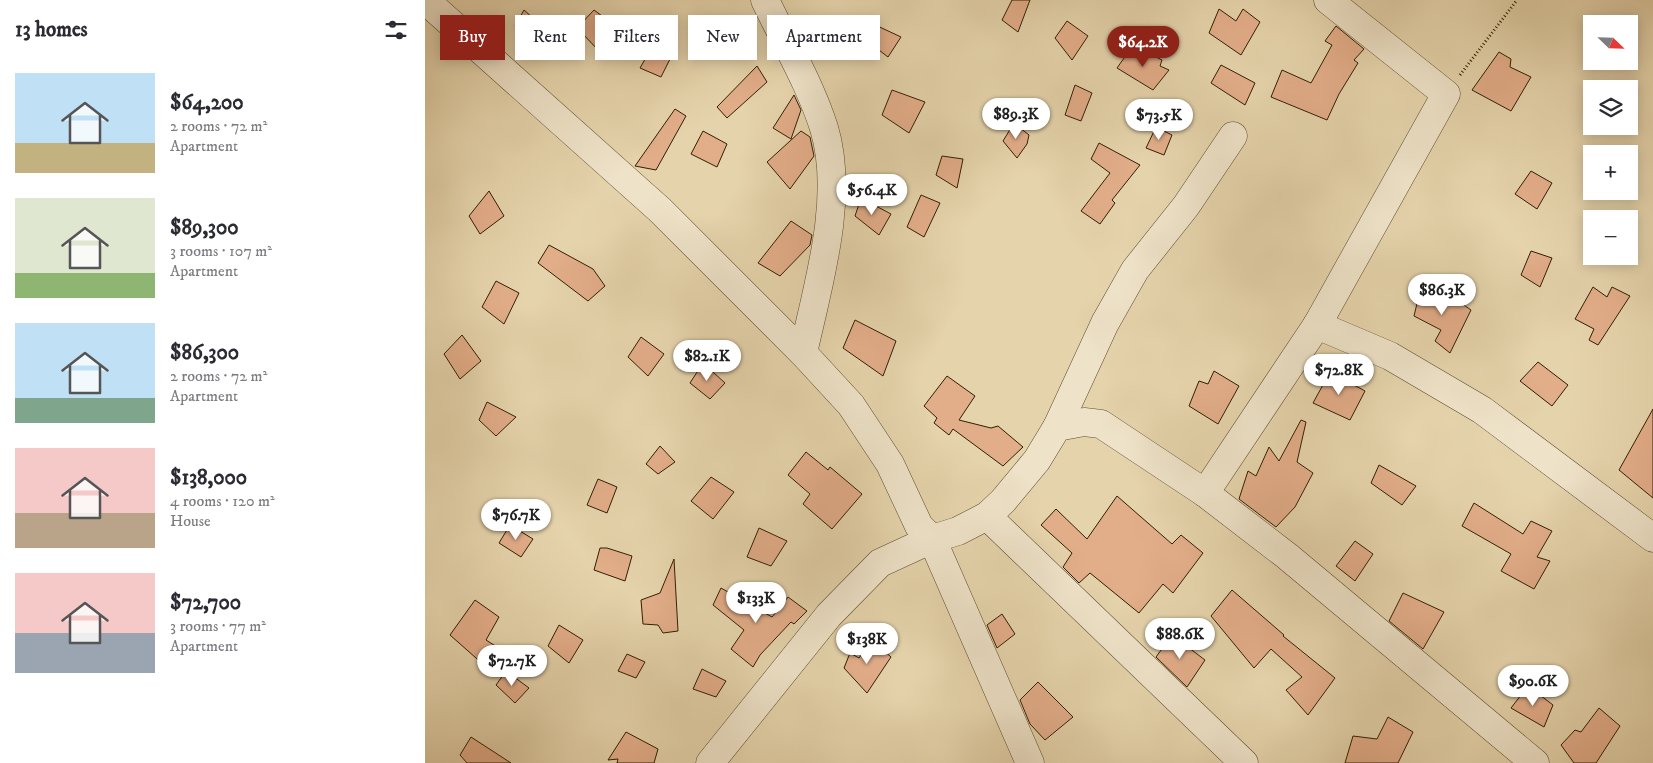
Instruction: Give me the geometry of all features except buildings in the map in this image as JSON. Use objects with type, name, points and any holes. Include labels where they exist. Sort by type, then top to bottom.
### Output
[{"type":"street","points":[[425,0],[660,210],[803,353],[851,405],[890,464],[919,526],[932,539],[1030,763]]},
{"type":"street","points":[[765,0],[812,98],[824,129],[830,156],[832,180],[827,239],[803,353]]},
{"type":"street","points":[[1205,493],[1317,325],[1446,94],[1328,0]]},
{"type":"street","points":[[710,763],[829,615],[881,563],[932,539],[958,531],[987,516],[1003,501],[1037,460],[1057,427],[1105,323],[1135,270],[1187,206],[1233,136]]},
{"type":"street","points":[[1317,325],[1390,356],[1482,410],[1653,538]]},
{"type":"street","points":[[1057,427],[1078,422],[1101,424],[1205,493],[1287,556],[1535,763]]},
{"type":"street","points":[[987,516],[1244,763]]},
{"type":"path","points":[[1446,94],[1517,0]]}]
